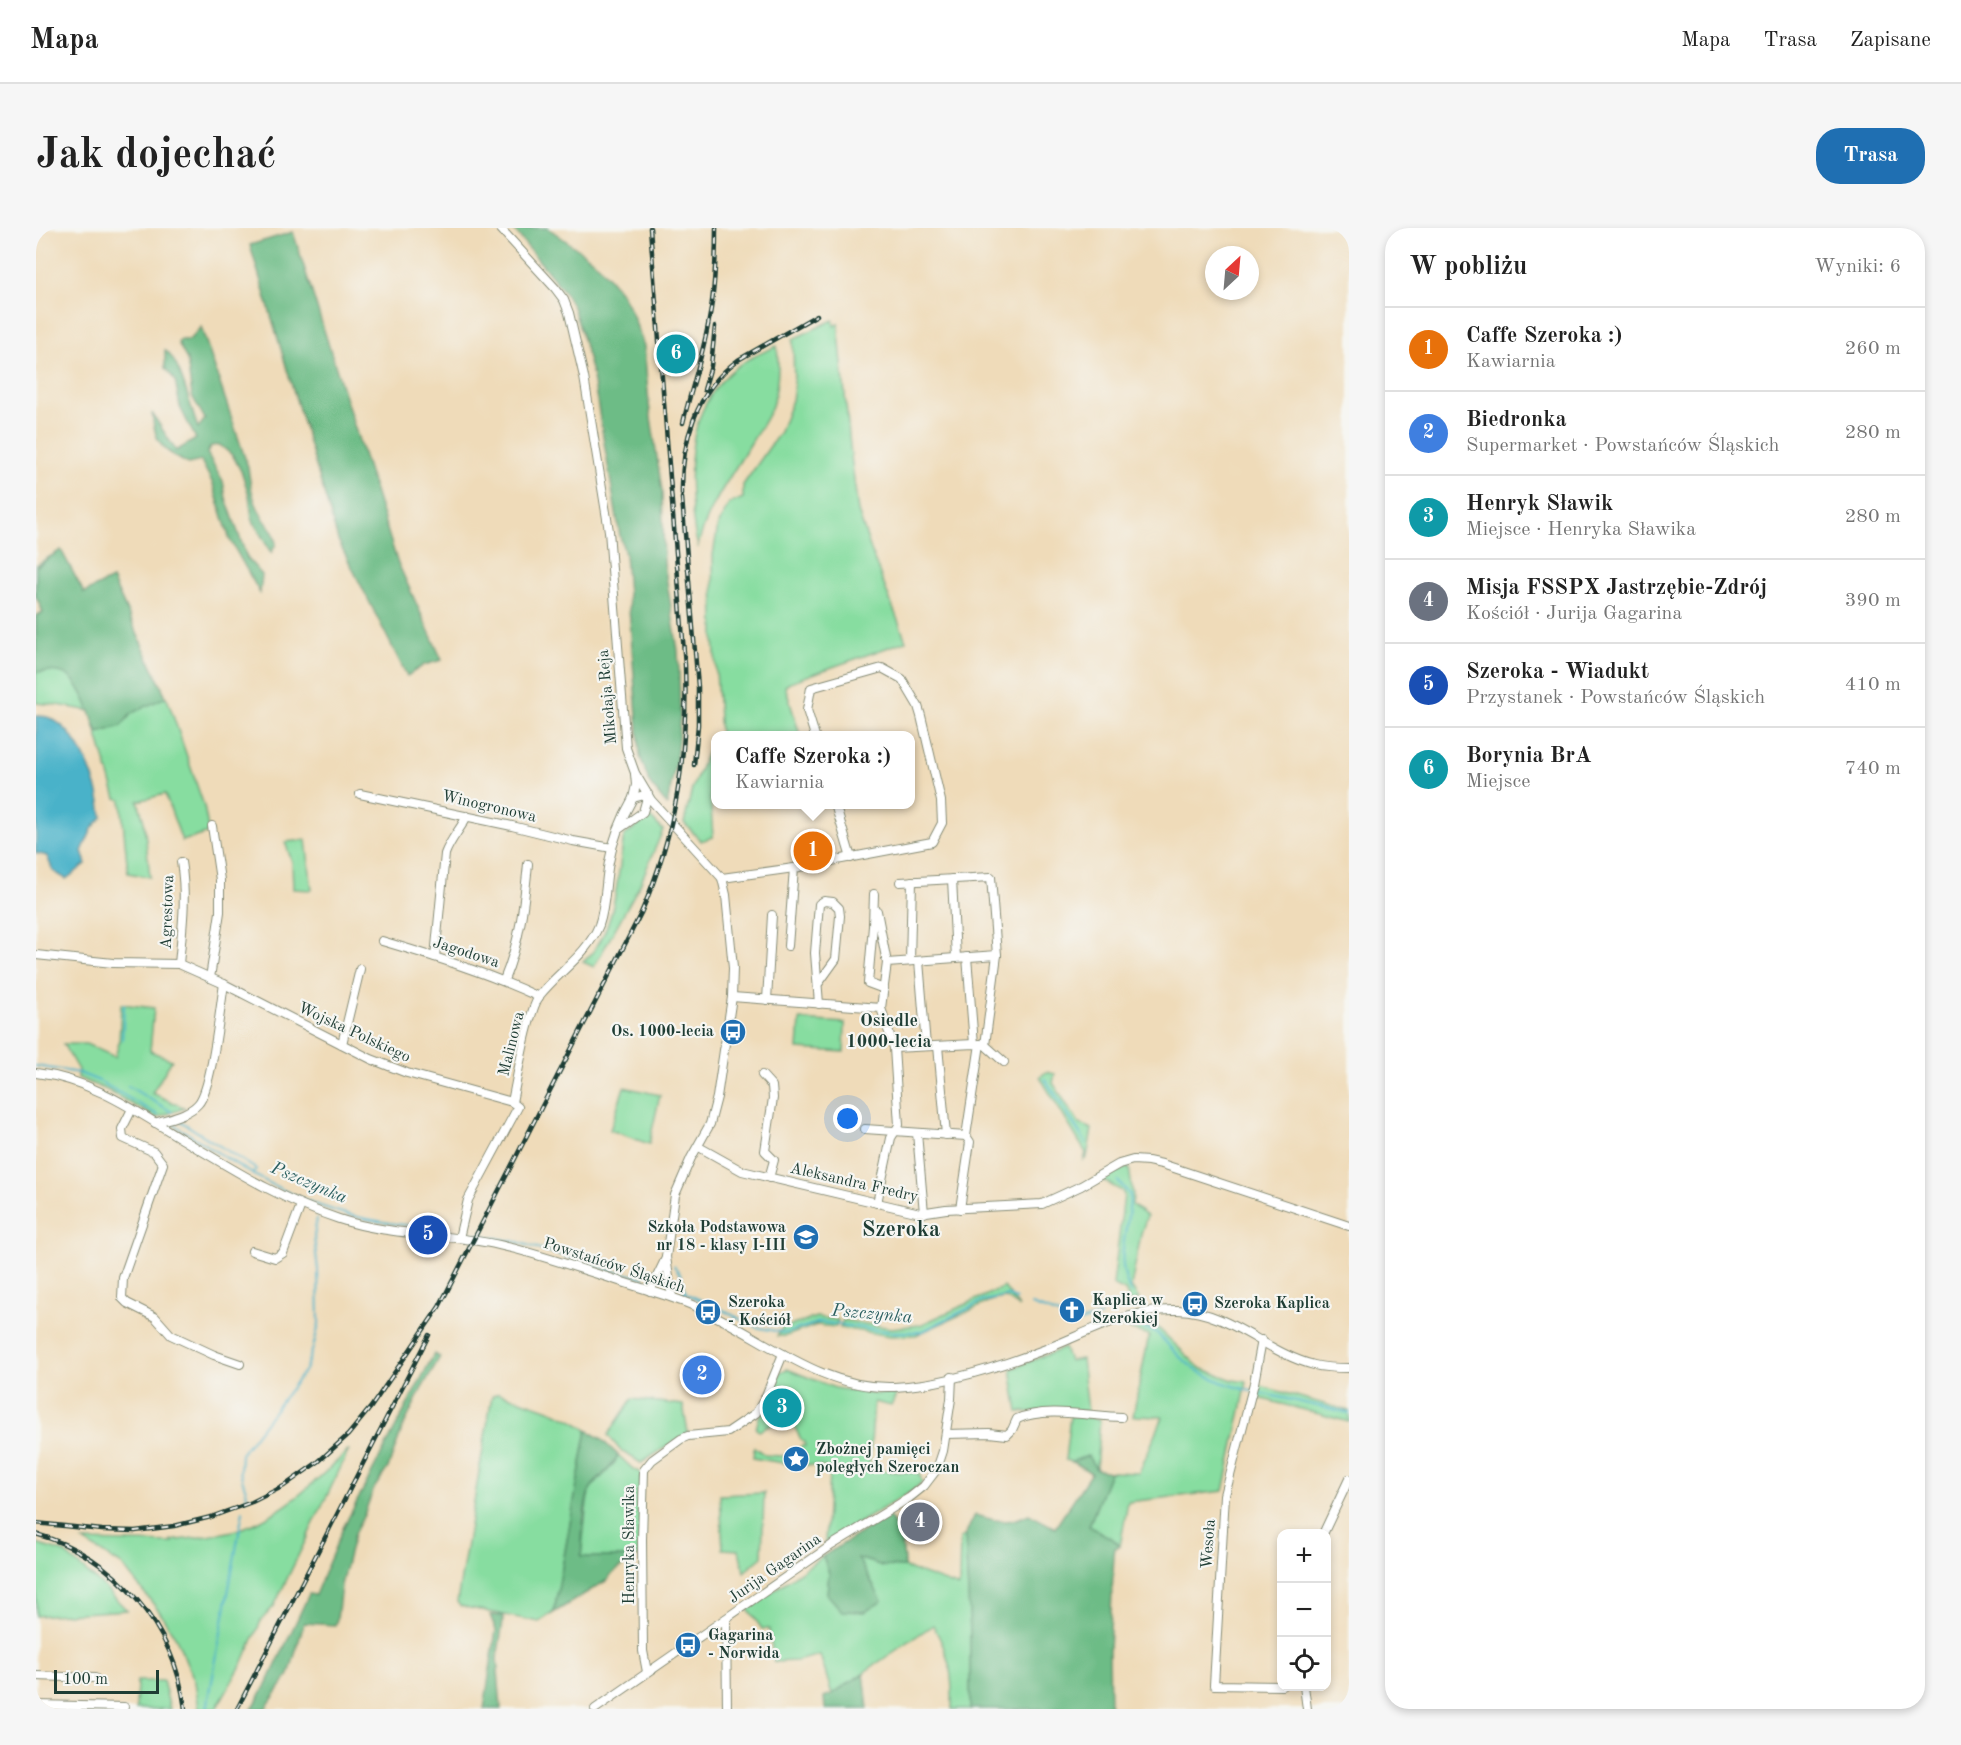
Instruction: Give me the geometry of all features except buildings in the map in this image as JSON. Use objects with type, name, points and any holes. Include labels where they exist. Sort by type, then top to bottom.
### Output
[{"type":"street","name":"Mikołaja Reja","points":[[500,228],[555,288],[564,300],[569,313],[584,377],[609,531],[626,748],[635,773],[660,812],[722,878]]},
{"type":"street","points":[[672,1298],[666,1257],[675,1195],[710,1124],[717,1097],[732,997],[733,968],[726,895],[722,878],[794,868],[933,842],[942,823],[941,801],[921,716],[918,706],[902,679],[882,668],[811,688],[807,710],[814,731]]},
{"type":"street","name":"Malinowa","points":[[459,1238],[468,1200],[518,1107],[512,1102],[532,1014],[539,997],[584,950],[595,934],[603,909],[612,848],[624,814],[633,798],[636,785],[635,773]]},
{"type":"street","name":"Winogronowa","points":[[360,794],[612,848]]},
{"type":"street","points":[[633,798],[648,794]]},
{"type":"street","points":[[643,812],[648,794]]},
{"type":"street","points":[[836,809],[851,858]]},
{"type":"street","points":[[620,829],[643,812],[651,810],[660,812]]},
{"type":"street","points":[[435,957],[445,854],[467,816]]},
{"type":"street","points":[[210,978],[220,912],[220,880],[212,826]]},
{"type":"street","name":"Agrestowa","points":[[179,964],[184,911],[184,875],[181,861]]},
{"type":"street","points":[[504,980],[516,949],[520,930],[528,864]]},
{"type":"street","points":[[788,946],[794,868]]},
{"type":"street","points":[[900,882],[991,877],[998,955],[980,1044],[966,1136],[970,1142],[960,1209]]},
{"type":"street","points":[[952,879],[956,958]]},
{"type":"street","points":[[912,881],[914,961],[926,1046]]},
{"type":"street","points":[[877,1203],[891,1138],[899,1125],[894,1048],[881,1008],[884,989],[887,963],[874,894],[868,983],[884,989]]},
{"type":"street","points":[[818,984],[836,959],[840,916],[839,908],[832,902],[819,904],[815,954],[819,1004]]},
{"type":"street","points":[[767,1000],[772,915]]},
{"type":"street","name":"Jagodowa","points":[[382,941],[504,980],[539,997]]},
{"type":"street","name":"Wojska Polskiego","points":[[36,955],[112,963],[179,964],[224,984],[371,1059],[407,1073],[512,1102]]},
{"type":"street","points":[[887,963],[998,955]]},
{"type":"street","points":[[967,957],[980,1044]]},
{"type":"street","points":[[342,1044],[360,969]]},
{"type":"street","points":[[155,1122],[187,1112],[202,1099],[208,1083],[224,984]]},
{"type":"street","points":[[732,997],[881,1008]]},
{"type":"street","points":[[894,1048],[980,1044],[1004,1062]]},
{"type":"street","points":[[938,1046],[946,1135]]},
{"type":"street","name":"Powstańców Śląskich","points":[[36,1073],[76,1081],[104,1092],[275,1194],[343,1221],[378,1229],[459,1238],[550,1259],[672,1298],[720,1318],[783,1354],[824,1373],[873,1386],[911,1386],[952,1377],[1039,1352],[1115,1320],[1139,1313],[1165,1310],[1202,1313],[1224,1321],[1297,1359],[1314,1365],[1349,1368]]},
{"type":"street","points":[[762,1075],[772,1086],[773,1098],[765,1151],[774,1160],[769,1178]]},
{"type":"street","points":[[132,1109],[122,1128],[123,1138],[154,1152],[163,1164],[123,1278],[122,1298],[127,1303],[155,1317],[171,1335],[240,1364]]},
{"type":"street","points":[[865,1129],[966,1136]]},
{"type":"street","points":[[917,1133],[924,1213]]},
{"type":"street","name":"Aleksandra Fredry","points":[[699,1147],[742,1171],[920,1213],[1042,1204],[1081,1186],[1119,1164],[1133,1160],[1148,1161],[1349,1226]]},
{"type":"street","points":[[252,1251],[275,1258],[283,1253],[301,1205]]},
{"type":"street","points":[[650,1291],[666,1257]]},
{"type":"street","name":"Wesoła","points":[[1262,1340],[1251,1397],[1225,1495],[1214,1685],[1277,1686]]},
{"type":"street","name":"Henryka Sławika","points":[[647,1672],[643,1651],[644,1470],[652,1460],[681,1439],[688,1436],[728,1432],[756,1413],[765,1398],[783,1354]]},
{"type":"street","name":"Jurija Gagarina","points":[[595,1709],[832,1545],[918,1492],[937,1469],[946,1434],[952,1377]]},
{"type":"street","points":[[946,1434],[1007,1435],[1017,1419],[1032,1414],[1070,1413],[1120,1417]]},
{"type":"street","points":[[1325,1529],[1349,1479]]},
{"type":"street","points":[[726,1619],[727,1709]]},
{"type":"street","points":[[36,1676],[95,1678]]},
{"type":"street","points":[[1305,1691],[1307,1709]]},
{"type":"street","points":[[36,1705],[124,1707]]},
{"type":"green space","points":[[512,228],[548,228],[590,258],[620,291],[631,311],[644,346],[649,404],[662,491],[664,563],[678,651],[680,716],[676,761],[667,805],[650,784],[640,756],[625,554],[593,377],[581,332],[573,307],[563,290]]},
{"type":"green space","points":[[293,232],[397,561],[442,660],[424,665],[407,676],[338,540],[250,245]]},
{"type":"green space","points":[[833,320],[834,326],[838,323],[858,511],[906,641],[793,681],[785,686],[799,731],[720,731],[714,638],[713,555],[718,525],[729,504],[743,498],[743,485],[780,432],[792,400],[794,387],[793,339]]},
{"type":"green space","points":[[201,327],[248,467],[255,503],[275,538],[276,544],[271,553],[252,519],[249,495],[242,473],[233,456],[220,445],[211,446],[207,453],[223,481],[226,498],[247,558],[262,575],[260,593],[230,540],[213,484],[201,461],[188,464],[179,459],[161,444],[155,432],[152,413],[176,451],[196,439],[180,407],[175,380],[165,368],[165,350],[176,364],[198,428],[205,419],[192,396],[187,360],[178,343],[180,340],[189,340]]},
{"type":"green space","points":[[777,346],[778,376],[772,406],[713,505],[698,546],[694,528],[690,477],[693,442],[703,409],[722,380],[736,367]]},
{"type":"green space","points":[[61,550],[84,593],[112,579],[168,701],[204,806],[209,833],[182,841],[165,794],[138,801],[144,822],[150,877],[128,873],[121,800],[116,798],[90,711],[36,703],[36,616],[43,612],[36,596],[36,565]]},
{"type":"green space","points":[[61,550],[84,593],[112,579],[166,697],[132,713],[121,726],[98,733],[85,700],[71,678],[58,672],[36,672],[36,616],[43,612],[36,596],[36,567]]},
{"type":"green space","points":[[707,752],[713,837],[701,841],[684,823],[692,789]]},
{"type":"green space","points":[[650,817],[663,830],[640,884],[594,967],[583,962],[603,936],[609,920],[614,904],[624,836]]},
{"type":"green space","points":[[306,840],[312,890],[293,889],[292,862],[285,842]]},
{"type":"green space","points":[[121,1004],[154,1008],[150,1051],[172,1060],[152,1093],[185,1108],[156,1118],[107,1090],[78,1078],[78,1070],[63,1044],[86,1044],[115,1057],[119,1043]]},
{"type":"green space","points":[[800,1020],[845,1023],[844,1052],[798,1049]]},
{"type":"green space","points":[[1046,1072],[1055,1074],[1053,1083],[1079,1124],[1092,1129],[1087,1157],[1084,1160],[1086,1153],[1040,1077]]},
{"type":"green space","points":[[624,1087],[660,1095],[649,1144],[610,1130]]},
{"type":"green space","points":[[1129,1167],[1132,1205],[1147,1216],[1141,1234],[1131,1287],[1139,1299],[1130,1302],[1125,1291],[1113,1285],[1124,1195],[1122,1191],[1098,1178]]},
{"type":"green space","points":[[1004,1287],[1019,1307],[1006,1298],[993,1300],[916,1335],[891,1336],[840,1328],[843,1320],[891,1328],[920,1325]]},
{"type":"green space","points":[[816,1317],[838,1320],[836,1327],[817,1325],[786,1336],[777,1336],[783,1327]]},
{"type":"green space","points":[[1156,1326],[1200,1368],[1233,1380],[1247,1382],[1224,1491],[1128,1502],[1120,1546],[1113,1539],[1089,1526],[1110,1472],[1139,1473],[1163,1417],[1133,1416],[1149,1335],[1129,1329]]},
{"type":"green space","points":[[1064,1348],[1069,1361],[1082,1359],[1088,1411],[1018,1412],[1011,1369]]},
{"type":"green space","points":[[434,1354],[440,1357],[402,1429],[388,1468],[373,1490],[354,1534],[341,1585],[335,1625],[304,1623],[289,1675],[265,1709],[252,1709],[269,1680],[309,1594],[315,1595],[343,1528]]},
{"type":"green space","points":[[787,1369],[835,1388],[875,1394],[897,1393],[891,1406],[874,1402],[869,1470],[919,1473],[922,1482],[912,1491],[825,1543],[829,1474],[827,1467],[753,1458],[754,1447],[765,1455],[796,1457],[801,1446],[805,1446],[805,1442],[802,1441],[794,1426],[794,1420],[790,1419],[788,1423],[775,1423],[759,1431],[756,1429],[759,1417],[767,1406],[780,1372]]},
{"type":"green space","points":[[1257,1385],[1349,1411],[1349,1422],[1255,1397]]},
{"type":"green space","points":[[498,1393],[556,1413],[587,1430],[554,1612],[539,1622],[460,1606],[457,1602],[492,1396]]},
{"type":"green space","points":[[632,1399],[683,1405],[688,1433],[641,1463],[620,1450],[608,1435]]},
{"type":"green space","points":[[1070,1416],[1100,1419],[1096,1469],[1065,1460]]},
{"type":"green space","points":[[587,1430],[618,1455],[589,1491],[585,1509],[581,1557],[636,1557],[609,1576],[609,1579],[550,1615],[554,1612]]},
{"type":"green space","points":[[349,1450],[274,1606],[261,1621],[242,1664],[216,1709],[199,1709],[195,1682],[176,1638],[159,1611],[122,1565],[83,1541],[173,1543],[172,1541],[236,1530],[268,1517],[283,1507]]},
{"type":"green space","points":[[618,1455],[641,1473],[639,1557],[581,1557],[590,1489],[614,1464]]},
{"type":"green space","points":[[1088,1456],[1096,1469],[1110,1472],[1089,1526],[1113,1539],[1120,1546],[1115,1548],[1114,1555],[1109,1650],[1110,1709],[970,1709],[970,1632],[965,1535],[975,1515],[1008,1521],[1029,1514],[1055,1528],[1091,1473],[1072,1461]]},
{"type":"green space","points":[[764,1493],[762,1557],[744,1572],[739,1550],[723,1549],[720,1495]]},
{"type":"green space","points":[[888,1516],[901,1540],[904,1567],[883,1566],[858,1558],[882,1601],[865,1612],[842,1611],[827,1594],[829,1573],[823,1556]]},
{"type":"green space","points":[[965,1535],[970,1632],[970,1709],[952,1709],[949,1666],[933,1625],[832,1694],[820,1655],[796,1661],[774,1662],[769,1629],[762,1629],[748,1609],[823,1556],[829,1573],[827,1594],[857,1558],[883,1566],[904,1567],[959,1587],[960,1539]]},
{"type":"green space","points":[[36,1544],[63,1552],[127,1610],[36,1616]]},
{"type":"green space","points":[[490,1615],[504,1616],[497,1658],[501,1709],[484,1709],[496,1630]]},
{"type":"green space","points":[[864,1673],[868,1709],[825,1709],[824,1697]]},
{"type":"green space","points":[[137,1681],[163,1681],[170,1709],[136,1709]]},
{"type":"water","points":[[36,716],[45,716],[61,725],[79,747],[93,776],[100,804],[102,817],[92,829],[82,851],[86,864],[66,879],[53,871],[47,856],[36,853]]},
{"type":"waterway","points":[[122,1040],[124,1005]]},
{"type":"waterway","name":"Pszczynka","points":[[36,1066],[79,1073],[99,1081],[158,1115]]},
{"type":"waterway","points":[[1045,1079],[1086,1143]]},
{"type":"waterway","points":[[128,1086],[172,1112]]},
{"type":"waterway","points":[[177,1119],[256,1169],[253,1174]]},
{"type":"waterway","name":"Pszczynka","points":[[170,1122],[272,1185],[316,1204],[366,1219],[451,1230]]},
{"type":"waterway","points":[[1118,1181],[1130,1195],[1123,1244],[1123,1267],[1131,1293]]},
{"type":"waterway","points":[[245,1500],[247,1494],[240,1472],[241,1454],[305,1370],[313,1348],[319,1324],[318,1270],[314,1237],[317,1218]]},
{"type":"waterway","name":"Pszczynka","points":[[464,1232],[517,1242],[645,1278]]},
{"type":"waterway","points":[[674,1266],[681,1275],[686,1294]]},
{"type":"waterway","name":"Pszczynka","points":[[682,1292],[746,1322]]},
{"type":"waterway","name":"Pszczynka","points":[[755,1327],[786,1333],[820,1322],[891,1332],[921,1332],[983,1301],[1009,1296],[1016,1299]]},
{"type":"waterway","name":"Pszczynka","points":[[1032,1305],[1061,1316],[1072,1324],[1101,1316]]},
{"type":"waterway","name":"Pszczynka","points":[[1112,1328],[1141,1326],[1157,1333],[1196,1370],[1221,1382],[1349,1413]]},
{"type":"waterway","points":[[207,1709],[243,1511]]},
{"type":"railway","points":[[36,1523],[135,1531],[174,1526],[211,1517],[252,1502],[284,1486],[318,1462],[348,1435],[371,1407],[439,1307],[641,913],[672,822],[682,761],[685,698],[685,665],[650,228]]},
{"type":"railway","points":[[683,423],[704,346],[711,309],[715,274],[716,228]]},
{"type":"railway","points":[[682,494],[684,456],[688,438],[701,403],[711,387],[738,360],[817,315]]},
{"type":"railway","points":[[704,390],[711,366],[715,326]]},
{"type":"railway","points":[[682,498],[698,687],[698,725],[694,765]]},
{"type":"railway","points":[[237,1709],[429,1335]]},
{"type":"railway","points":[[36,1534],[65,1544],[91,1559],[115,1577],[136,1599],[154,1623],[169,1650],[179,1679],[185,1709]]},
{"type":"place","name":"Borynia BrA","points":[[676,354]]},
{"type":"place","name":"Caffe Szeroka :)","points":[[813,851]]},
{"type":"place","name":"Os. 1000-lecia","points":[[733,1032]]},
{"type":"place","name":"Szeroka - Wiadukt","points":[[428,1235]]},
{"type":"place","name":"Szkoła Podstawowa nr 18 - klasy I-III","points":[[806,1237]]},
{"type":"place","name":"Szeroka Kaplica","points":[[1195,1304]]},
{"type":"place","name":"Kaplica w Szerokiej","points":[[1072,1310]]},
{"type":"place","name":"Szeroka - Kościół","points":[[708,1312]]},
{"type":"place","name":"Biedronka","points":[[702,1375]]},
{"type":"place","name":"Henryk Sławik","points":[[782,1408]]},
{"type":"place","name":"Zbożnej pamięci poległych Szeroczan","points":[[796,1459]]},
{"type":"place","name":"Misja FSSPX Jastrzębie-Zdrój","points":[[920,1522]]},
{"type":"place","name":"Gagarina - Norwida","points":[[688,1645]]},
{"type":"district","name":"Osiedle 1000-lecia","points":[[889,1031]]},
{"type":"district","name":"Szeroka","points":[[901,1230]]}]
